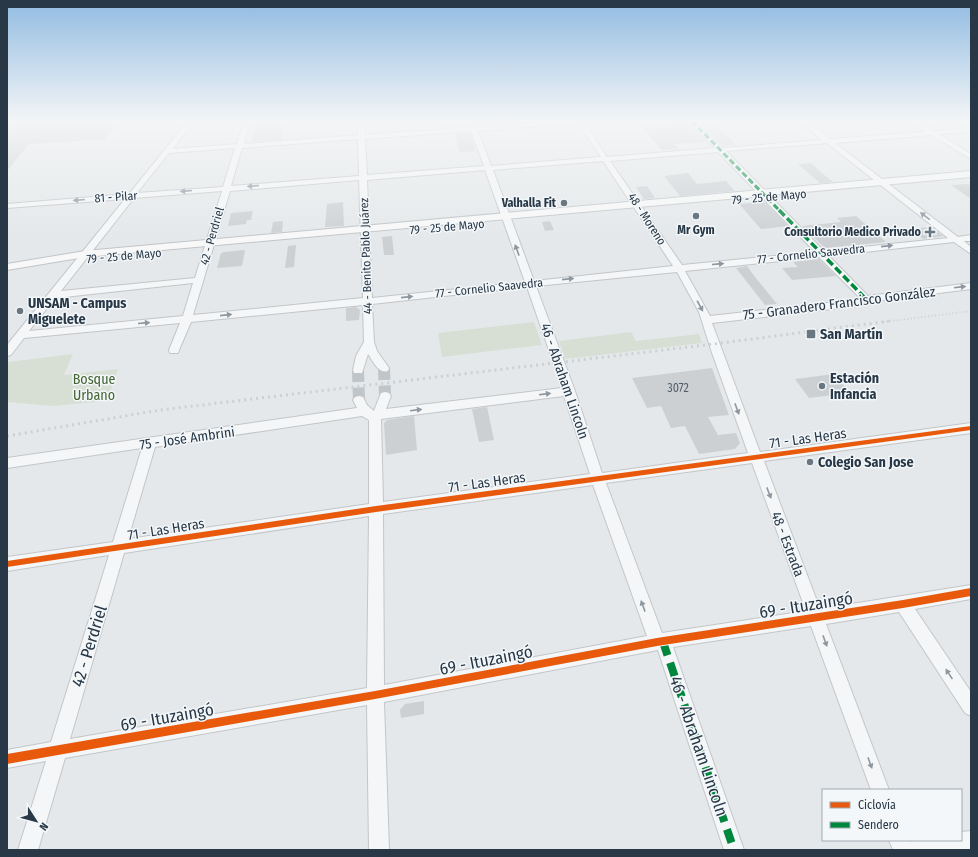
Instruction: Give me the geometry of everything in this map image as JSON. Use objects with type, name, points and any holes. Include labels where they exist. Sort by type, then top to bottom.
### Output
[{"type":"main road","points":[[884,184],[971,174]]},
{"type":"main road","points":[[884,184],[971,179]]},
{"type":"main road","name":"79 - 25 de Mayo","points":[[7,267],[82,257],[884,184]]},
{"type":"main road","name":"79 - 25 de Mayo","points":[[7,272],[82,257]]},
{"type":"street","points":[[7,352],[160,161]]},
{"type":"street","name":"42 - Perdriel","points":[[174,350],[187,319],[233,161]]},
{"type":"street","name":"44 - Benito Pablo Juárez","points":[[363,161],[369,342],[372,352],[384,368]]},
{"type":"street","name":"46 - Abraham Lincoln","points":[[486,161],[569,391],[598,479],[660,642],[734,850]]},
{"type":"street","name":"81 - Pilar","points":[[7,206],[566,161]]},
{"type":"street","name":"48 - Moreno","points":[[607,161],[679,267],[707,320]]},
{"type":"street","points":[[732,161],[866,299]]},
{"type":"street","points":[[854,161],[971,251]]},
{"type":"street","name":"77 - Cornelio Saavedra","points":[[21,335],[368,301],[679,267],[971,238]]},
{"type":"street","points":[[52,295],[199,280]]},
{"type":"street","name":"75 - Granadero Francisco González","points":[[707,320],[857,302],[866,299],[971,286]]},
{"type":"street","name":"48 - Estrada","points":[[707,320],[716,350],[755,457],[880,789]]},
{"type":"street","name":"44 - Benito Pablo Juárez","points":[[358,370],[361,356],[369,342]]},
{"type":"street","name":"75 - José Ambrini","points":[[7,463],[362,412],[373,416],[569,391]]},
{"type":"street","points":[[379,850],[375,695],[376,510],[373,416],[383,405],[385,396]]},
{"type":"street","points":[[359,400],[363,408],[373,416]]},
{"type":"street","name":"71 - Las Heras","points":[[7,564],[376,510],[971,428]]},
{"type":"street","name":"42 - Perdriel","points":[[28,850],[150,443]]},
{"type":"street","name":"69 - Ituzaingó","points":[[7,759],[375,695],[660,642],[971,592]]},
{"type":"street","points":[[903,604],[971,706]]},
{"type":"street","points":[[915,850],[923,845],[971,841]]},
{"type":"green space","points":[[534,322],[542,345],[442,357],[438,333]]},
{"type":"green space","points":[[631,332],[636,341],[699,334],[702,343],[565,359],[559,341]]},
{"type":"green space","name":"Bosque Urbano","points":[[73,354],[64,375],[118,369],[107,401],[53,406],[7,402],[8,362]]},
{"type":"building","points":[[7,161],[15,161],[7,171]]},
{"type":"building","points":[[811,163],[833,182],[820,183],[798,164]]},
{"type":"building","points":[[688,173],[697,184],[726,181],[735,191],[680,196],[664,176]]},
{"type":"building","points":[[968,184],[971,186],[971,199],[951,185]]},
{"type":"building","points":[[647,186],[655,198],[644,199],[636,187]]},
{"type":"building","points":[[343,202],[344,226],[325,227],[327,204]]},
{"type":"building","points":[[766,203],[788,226],[761,229],[739,204]]},
{"type":"building","points":[[253,211],[251,220],[247,220],[246,224],[228,226],[231,213]]},
{"type":"building","points":[[856,216],[886,242],[825,248],[802,226],[841,222],[837,218]]},
{"type":"building","points":[[283,221],[282,232],[271,233],[273,222]]},
{"type":"building","points":[[550,221],[554,230],[545,231],[542,222]]},
{"type":"building","name":"Consultorio Medico Privado","points":[[931,227],[943,236],[923,239],[911,229]]},
{"type":"building","points":[[392,236],[394,255],[384,255],[382,237]]},
{"type":"building","points":[[296,245],[294,267],[285,268],[288,246]]},
{"type":"building","points":[[245,250],[242,266],[217,268],[221,253]]},
{"type":"building","points":[[819,259],[836,276],[792,280],[782,268],[798,267],[793,262]]},
{"type":"building","points":[[747,266],[777,304],[765,305],[736,268]]},
{"type":"building","points":[[356,307],[360,310],[359,320],[346,321],[346,308]]},
{"type":"building","points":[[712,368],[729,415],[708,417],[718,435],[736,433],[740,443],[735,449],[699,454],[685,426],[671,428],[661,406],[647,408],[632,378]]},
{"type":"building","name":"Estación Infancia","points":[[834,374],[850,393],[809,398],[795,379]]},
{"type":"building","points":[[487,407],[494,440],[479,442],[472,409]]},
{"type":"building","points":[[414,416],[417,450],[386,455],[384,423],[387,420]]},
{"type":"building","points":[[424,701],[424,714],[401,718],[400,710],[405,704]]},
{"type":"tunnel","points":[[384,368],[385,396]]},
{"type":"tunnel","points":[[358,370],[359,400]]},
{"type":"railway","points":[[883,322],[971,311]]},
{"type":"railway","points":[[7,436],[160,410],[714,344],[890,321]]},
{"type":"marked path","points":[[731,161],[866,299]]},
{"type":"marked path","points":[[663,642],[734,850]]},
{"type":"cycle path","points":[[7,564],[376,509],[971,428]]},
{"type":"cycle path","points":[[7,759],[375,695],[657,642],[971,592]]},
{"type":"place","name":"Valhalla Fit","points":[[564,203]]},
{"type":"place","name":"Mr Gym","points":[[696,216]]},
{"type":"place","name":"Consultorio Medico Privado","points":[[930,232]]},
{"type":"place","name":"UNSAM - Campus Miguelete","points":[[20,311]]},
{"type":"place","name":"San Martín","points":[[811,334]]},
{"type":"place","name":"Estación Infancia","points":[[822,386]]},
{"type":"place","name":"Colegio San Jose","points":[[810,462]]}]
